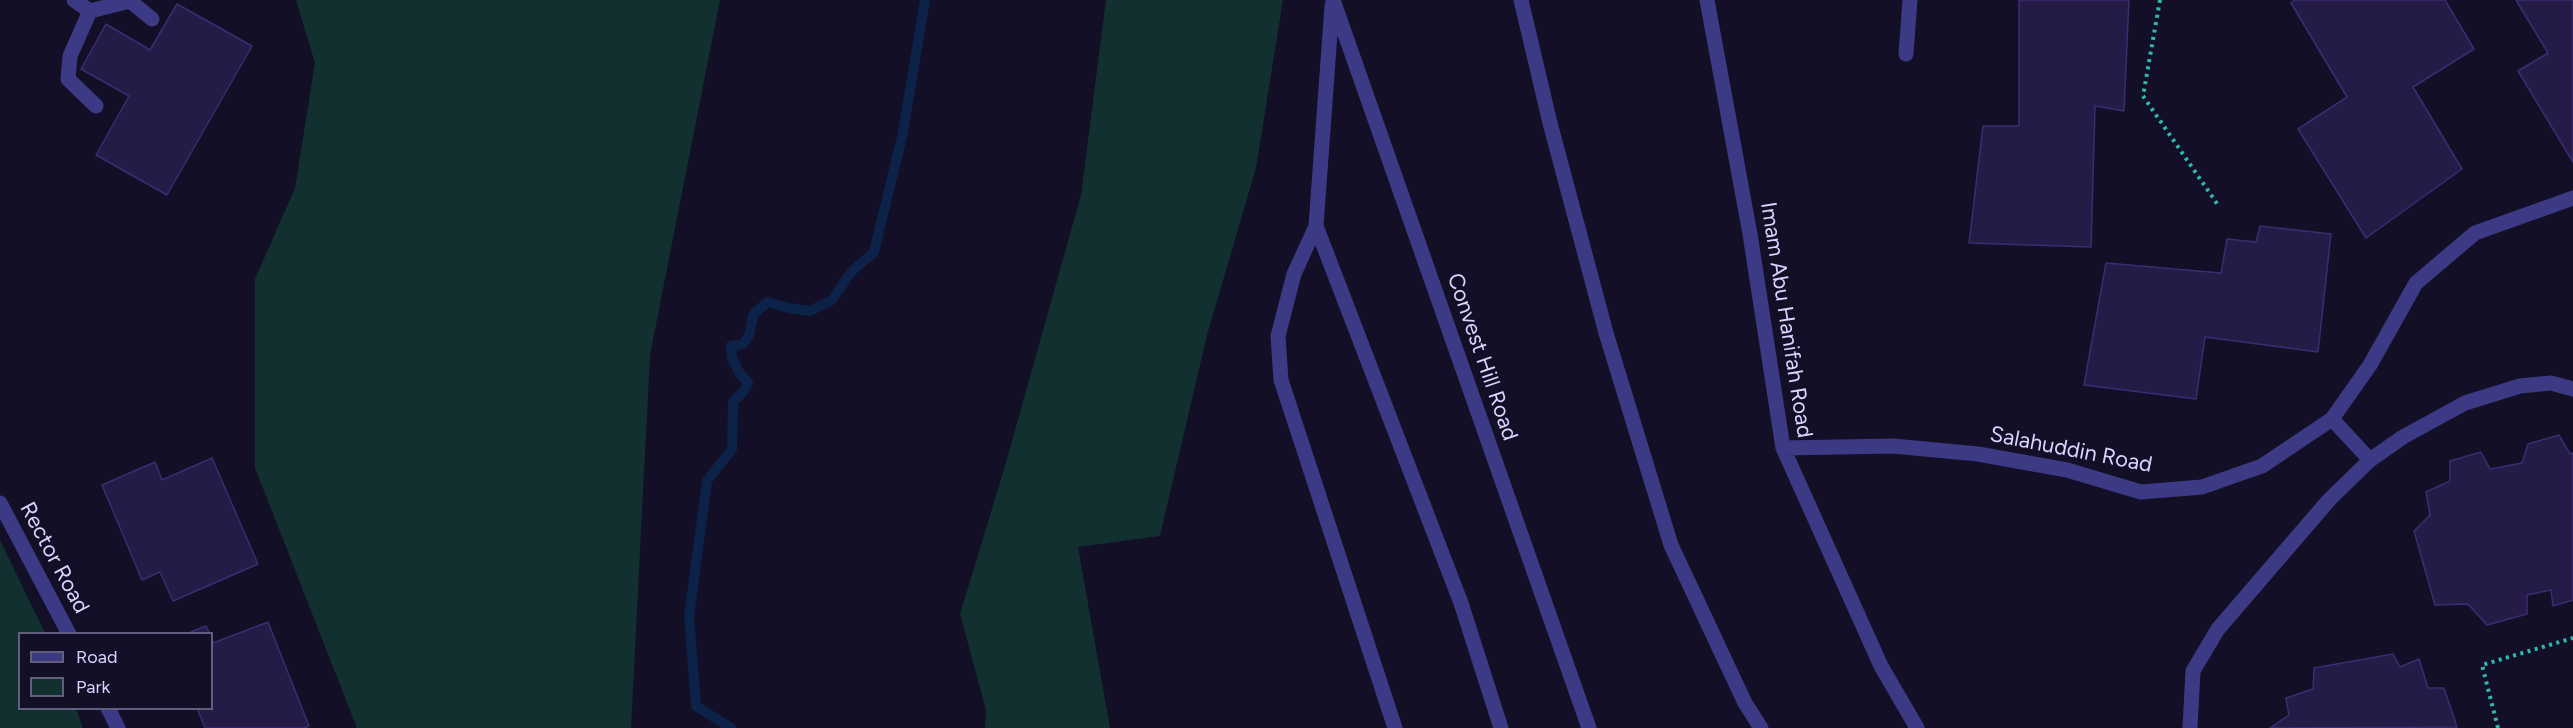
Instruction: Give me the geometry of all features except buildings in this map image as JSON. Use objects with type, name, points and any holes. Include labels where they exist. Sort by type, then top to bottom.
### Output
[{"type":"street","points":[[74,0],[90,11],[130,1],[152,19]]},
{"type":"street","name":"Convest Hill Road","points":[[1333,0],[1316,226],[1294,274],[1278,336],[1281,380],[1395,728]]},
{"type":"street","name":"Convest Hill Road","points":[[1333,0],[1589,728]]},
{"type":"street","points":[[1521,0],[1550,123],[1606,333],[1671,545],[1745,703],[1761,728]]},
{"type":"street","name":"Imam Abu Hanifah Road","points":[[1707,0],[1750,234],[1783,448],[1881,666],[1917,728]]},
{"type":"street","points":[[1906,54],[1910,0]]},
{"type":"street","points":[[90,11],[70,56],[68,79],[96,106]]},
{"type":"street","name":"Salahuddin Road","points":[[1783,448],[1893,446],[1978,454],[2067,470],[2140,492],[2202,487],[2262,466],[2332,418],[2370,365],[2416,283],[2475,233],[2573,198]]},
{"type":"street","name":"Convest Hill Road","points":[[1316,226],[1461,603],[1502,728]]},
{"type":"street","points":[[2190,728],[2193,671],[2218,629],[2329,500],[2370,460],[2403,437],[2465,403],[2520,386],[2551,383],[2573,389]]},
{"type":"street","points":[[2332,418],[2370,460]]},
{"type":"street","name":"Rector Road","points":[[0,503],[68,632]]},
{"type":"street","points":[[1745,703],[1750,728]]},
{"type":"street","points":[[109,710],[117,728]]},
{"type":"path","points":[[2160,0],[2143,96],[2218,205]]},
{"type":"path","points":[[2498,728],[2482,665],[2573,638]]},
{"type":"green space","points":[[296,0],[720,0],[650,355],[631,728],[357,728],[255,468],[255,279],[295,188],[315,63]]},
{"type":"green space","points":[[1106,0],[1283,0],[1256,168],[1207,335],[1160,536],[1078,547],[1110,728],[985,728],[986,710],[960,614],[1005,466],[1081,195]]},
{"type":"green space","points":[[0,540],[45,632],[18,632],[18,710],[76,710],[83,728],[0,728]]},
{"type":"waterway","points":[[731,728],[696,706],[689,616],[707,481],[732,449],[733,402],[743,392],[748,382],[740,374],[732,358],[731,346],[743,344],[749,335],[754,313],[768,302],[810,311],[832,300],[851,272],[874,252],[902,137],[925,0]]}]
